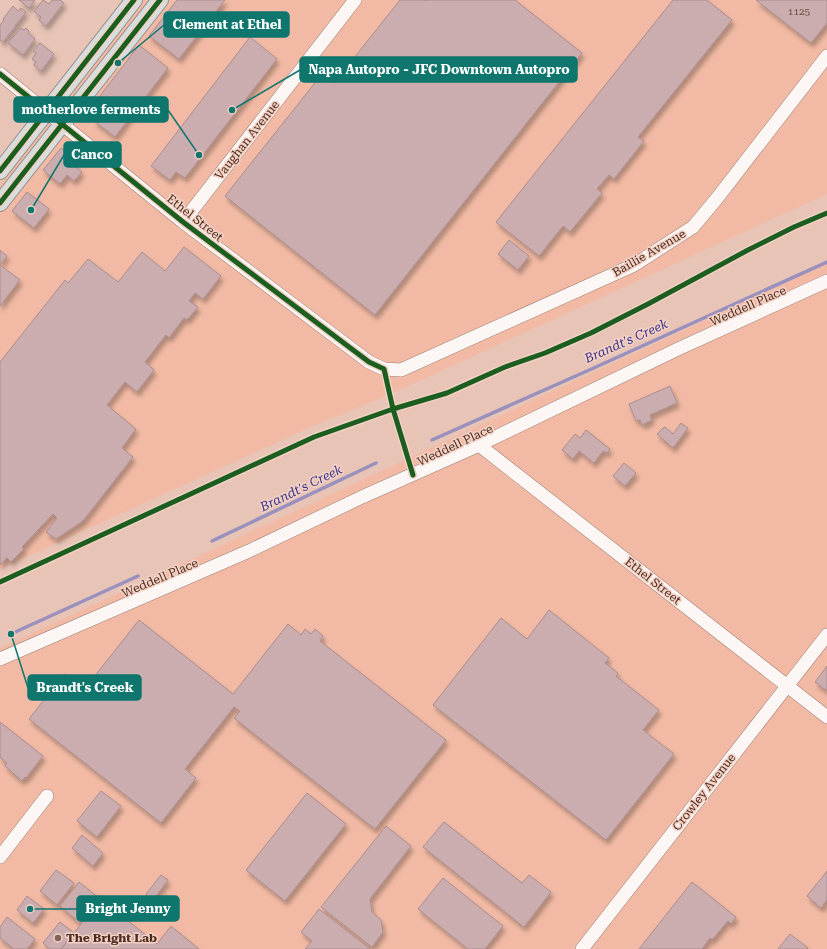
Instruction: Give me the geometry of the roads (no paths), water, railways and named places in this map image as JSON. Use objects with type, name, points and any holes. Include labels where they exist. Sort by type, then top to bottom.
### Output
[{"type":"main road","points":[[0,171],[134,0]]},
{"type":"main road","points":[[0,204],[160,0]]},
{"type":"street","name":"Vaughan Avenue","points":[[183,222],[355,0]]},
{"type":"street","name":"Baillie Avenue","points":[[384,369],[401,370],[634,265],[693,228],[827,56]]},
{"type":"street","name":"Ethel Street","points":[[0,74],[183,222],[369,362],[384,369]]},
{"type":"street","name":"Weddell Place","points":[[0,659],[249,551],[362,497],[479,445],[678,349],[827,281]]},
{"type":"street","name":"Ethel Street","points":[[479,445],[827,717]]},
{"type":"street","name":"Crowley Avenue","points":[[582,949],[827,635]]},
{"type":"street","points":[[0,857],[47,796]]},
{"type":"waterway","name":"Brandt's Creek","points":[[432,440],[827,262]]},
{"type":"waterway","name":"Brandt's Creek","points":[[212,541],[376,463]]},
{"type":"waterway","name":"Brandt's Creek","points":[[11,634],[138,576]]},
{"type":"place","name":"Clement at Ethel","points":[[118,63]]},
{"type":"place","name":"Napa Autopro - JFC Downtown Autopro","points":[[232,110]]},
{"type":"place","name":"motherlove ferments","points":[[199,155]]},
{"type":"place","name":"Canco","points":[[31,210]]},
{"type":"place","name":"Brandt's Creek","points":[[11,634]]},
{"type":"place","name":"Bright Jenny","points":[[30,909]]},
{"type":"place","name":"The Bright Lab","points":[[58,938]]}]
